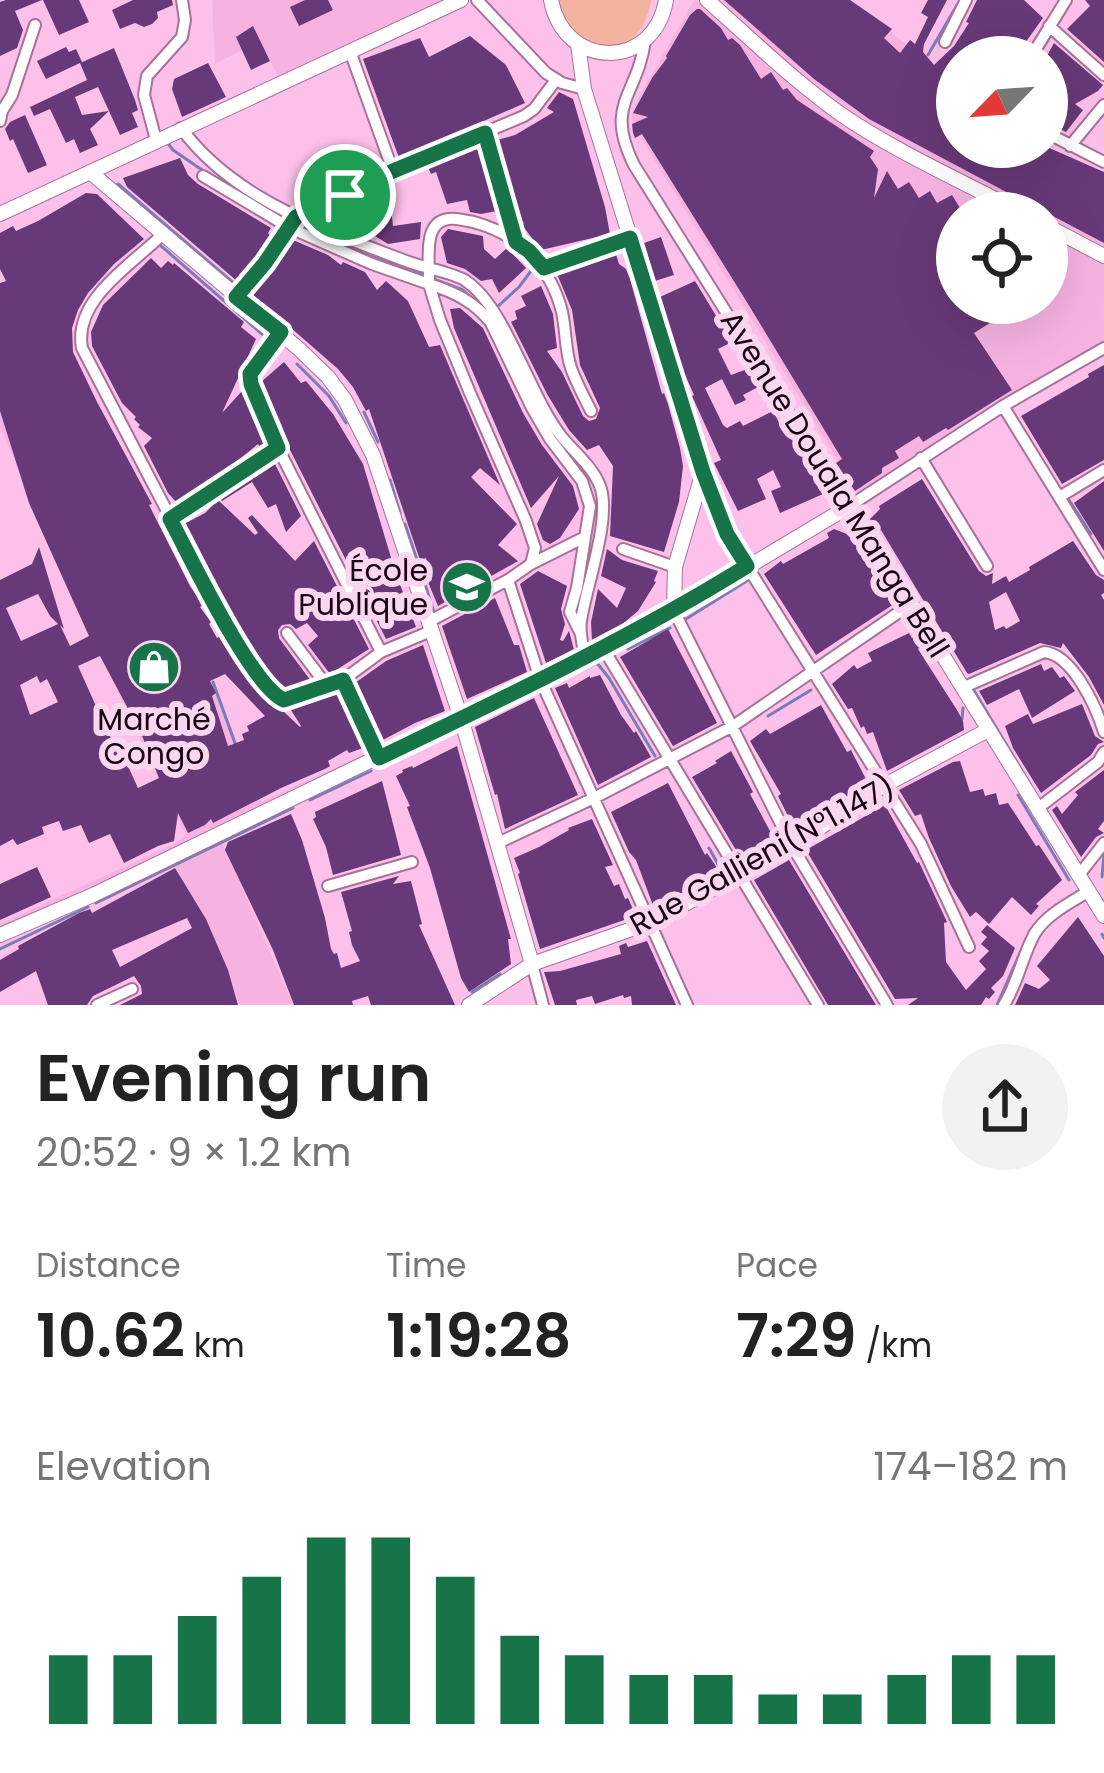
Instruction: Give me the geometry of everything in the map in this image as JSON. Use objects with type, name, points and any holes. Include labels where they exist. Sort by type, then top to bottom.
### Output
[{"type":"street","points":[[182,0],[182,37],[147,76],[144,95],[166,135],[293,222]]},
{"type":"street","points":[[0,214],[461,0]]},
{"type":"street","points":[[477,0],[556,80],[584,89]]},
{"type":"street","points":[[536,0],[553,7],[568,36],[578,44],[605,53],[645,40],[662,18],[666,0]]},
{"type":"street","points":[[707,0],[842,115],[982,192]]},
{"type":"street","points":[[948,36],[966,0]]},
{"type":"street","points":[[1043,36],[1066,0]]},
{"type":"street","points":[[0,121],[34,25]]},
{"type":"street","points":[[1049,26],[1104,75]]},
{"type":"street","name":"Avenue Douala Manga Bell","points":[[645,40],[620,124],[634,165],[1104,916]]},
{"type":"street","points":[[578,44],[584,89],[703,472],[727,534],[929,856],[969,947]]},
{"type":"street","points":[[350,51],[393,171]]},
{"type":"street","points":[[236,297],[293,222],[393,171],[534,109],[556,80]]},
{"type":"street","points":[[1104,105],[1070,146],[1104,162]]},
{"type":"street","points":[[485,133],[516,242]]},
{"type":"street","points":[[90,172],[281,332],[328,377],[359,424],[391,504],[461,718],[543,1005]]},
{"type":"street","points":[[203,176],[372,265],[429,277],[464,278],[490,304],[558,433],[599,484],[604,506],[581,622],[585,657]]},
{"type":"street","points":[[531,564],[535,548],[526,521],[440,320],[429,277],[432,226],[450,218],[481,224],[529,251],[544,268],[558,298],[570,366],[591,411]]},
{"type":"street","points":[[162,235],[93,301],[80,338],[85,358],[230,632],[271,693],[284,700],[343,680],[381,652],[585,537]]},
{"type":"street","points":[[1068,237],[1104,256]]},
{"type":"street","points":[[544,268],[630,238]]},
{"type":"street","points":[[429,277],[479,308],[491,323],[532,408],[581,481],[590,506],[570,612],[581,634]]},
{"type":"street","points":[[281,332],[250,374],[251,384],[278,448],[381,652]]},
{"type":"street","points":[[0,935],[379,758],[674,611],[1104,348]]},
{"type":"street","points":[[1003,406],[1104,570]]},
{"type":"street","points":[[170,519],[278,448]]},
{"type":"street","points":[[921,458],[987,566]]},
{"type":"street","points":[[1061,496],[1104,470]]},
{"type":"street","points":[[703,472],[675,567],[674,611],[792,846],[887,1005]]},
{"type":"street","points":[[623,549],[675,567]]},
{"type":"street","points":[[508,580],[540,679],[687,1005]]},
{"type":"street","points":[[498,843],[733,726],[911,604]]},
{"type":"street","points":[[287,633],[327,686]]},
{"type":"street","points":[[603,648],[818,1005]]},
{"type":"street","points":[[962,688],[1050,652],[1068,663],[1104,732]]},
{"type":"street","points":[[343,680],[379,758]]},
{"type":"street","points":[[1089,698],[1104,688]]},
{"type":"street","name":"Rue Gallieni(N°1.147)","points":[[469,1005],[532,964],[652,922],[988,730]]},
{"type":"street","points":[[1037,809],[1098,762],[1104,752]]},
{"type":"street","points":[[1079,875],[1104,843]]},
{"type":"street","points":[[328,886],[412,862]]},
{"type":"street","points":[[1004,1005],[1034,934],[1049,917],[1089,891]]},
{"type":"street","points":[[97,1005],[132,988]]},
{"type":"shaded area","points":[[212,0],[455,0],[280,80],[260,41],[215,64]]},
{"type":"shaded area","points":[[558,0],[651,0],[634,36],[608,49],[570,34]]},
{"type":"shaded area","points":[[694,0],[848,0],[929,61],[936,82],[936,168],[1012,168],[1104,203],[1104,351],[861,498],[633,125],[632,114]]},
{"type":"shaded area","name":"Marché Congo","points":[[0,358],[189,643],[217,692],[261,802],[441,718],[446,731],[222,842],[293,1005],[240,1005],[222,957],[174,864],[0,945],[0,924],[178,842],[185,834],[73,597],[0,427]]},
{"type":"building","points":[[42,0],[15,11],[23,30],[17,48],[0,56],[0,2]]},
{"type":"building","points":[[43,0],[79,0],[89,22],[59,35]]},
{"type":"building","points":[[133,0],[172,0],[173,5],[157,12],[152,24],[135,23],[120,29],[112,10]]},
{"type":"building","points":[[305,0],[328,0],[333,10],[299,26],[290,7]]},
{"type":"building","points":[[724,0],[850,0],[892,29],[884,38],[900,53],[910,40],[915,44],[928,17],[921,13],[928,0],[947,0],[923,52],[936,63],[936,155],[869,119],[814,79]]},
{"type":"building","points":[[977,0],[1024,0],[1043,18],[1030,36],[961,36]]},
{"type":"building","points":[[1085,0],[1104,0],[1104,62],[1067,29],[1090,6]]},
{"type":"building","points":[[700,9],[728,40],[740,45],[761,79],[771,72],[783,90],[787,88],[797,100],[874,151],[870,157],[878,169],[874,198],[887,171],[898,189],[909,182],[919,198],[930,191],[936,201],[936,324],[988,324],[974,333],[1012,390],[948,430],[923,442],[919,436],[895,451],[899,458],[855,491],[836,463],[842,459],[745,299],[642,134],[635,138],[633,133],[632,124],[648,117],[633,113],[690,15]]},
{"type":"building","points":[[253,26],[270,61],[251,70],[236,37]]},
{"type":"building","points":[[470,36],[506,65],[525,103],[399,158],[363,59],[420,38],[429,57]]},
{"type":"building","points":[[66,47],[69,52],[76,49],[82,62],[46,79],[37,61]]},
{"type":"building","points":[[114,48],[135,100],[138,110],[132,113],[138,127],[120,135],[109,111],[90,129],[98,145],[80,153],[74,139],[66,143],[50,109],[34,116],[30,107],[87,80],[80,63]],"holes":[[[98,87],[109,111],[82,115],[75,97]]]},
{"type":"building","points":[[1068,55],[1103,85],[1075,104],[1083,110],[1068,129]]},
{"type":"building","points":[[208,63],[226,97],[182,117],[172,89],[174,79]]},
{"type":"building","points":[[559,92],[573,99],[610,234],[541,250],[519,218],[497,140],[554,112],[547,108]]},
{"type":"building","points":[[25,115],[47,165],[28,173],[5,129]]},
{"type":"building","points":[[478,146],[497,211],[481,214],[470,212],[467,200],[447,204],[436,172],[431,174],[428,167]]},
{"type":"building","points":[[1068,156],[1104,172],[1104,243],[1068,224],[1068,192],[1006,192],[961,168],[1068,168]]},
{"type":"building","points":[[180,158],[198,184],[271,228],[271,237],[237,281],[127,187],[123,178]]},
{"type":"building","points":[[389,189],[393,226],[421,222],[420,239],[388,244],[360,233],[359,228],[320,217],[355,204],[369,193]]},
{"type":"building","points":[[86,193],[97,194],[144,239],[88,293],[72,328],[73,352],[217,638],[221,636],[263,698],[300,727],[291,710],[338,692],[363,748],[347,750],[328,761],[327,768],[188,833],[178,813],[174,841],[124,863],[110,834],[89,843],[81,825],[63,831],[59,821],[42,827],[44,834],[0,846],[0,580],[32,564],[39,547],[70,646],[89,636],[29,503],[0,411],[0,283],[6,281],[0,269],[0,233],[38,221]],"holes":[[[38,594],[58,624],[21,641],[6,608]],[[100,656],[159,778],[138,788],[78,666]],[[225,674],[265,716],[247,726],[244,740],[228,746],[210,681]],[[37,676],[40,683],[47,679],[58,702],[30,715],[20,685]]]},
{"type":"building","points":[[448,229],[483,236],[484,249],[495,259],[507,248],[526,268],[499,293],[492,279],[481,281],[447,263],[441,237]]},
{"type":"building","points":[[661,237],[674,275],[655,281],[644,243]]},
{"type":"building","points":[[293,240],[365,272],[377,290],[386,281],[408,301],[429,347],[440,345],[500,485],[480,468],[471,477],[517,524],[498,545],[518,561],[438,606],[428,582],[432,580],[426,558],[420,560],[369,409],[338,369],[252,294]]},
{"type":"building","points":[[616,254],[630,279],[683,466],[679,502],[664,552],[610,536],[613,466],[599,445],[587,450],[569,430],[511,322],[517,319],[515,311],[526,306],[521,296],[541,286],[553,314],[557,348],[547,351],[583,416],[596,419],[600,408],[580,365],[572,310],[557,274]]},
{"type":"building","points":[[151,258],[161,268],[168,261],[174,263],[244,322],[241,327],[256,339],[222,413],[243,390],[266,444],[261,448],[258,444],[177,503],[144,446],[152,438],[122,403],[92,346],[91,332],[103,305]]},
{"type":"building","points":[[695,281],[732,342],[718,349],[731,375],[750,368],[760,386],[735,405],[722,379],[705,388],[723,425],[727,428],[740,421],[743,426],[773,411],[823,494],[780,513],[771,491],[781,487],[773,470],[757,479],[766,499],[738,511],[714,463],[721,460],[692,396],[660,297]]},
{"type":"building","points":[[460,308],[483,328],[523,413],[573,486],[579,509],[560,538],[550,544],[543,540],[537,524],[559,476],[531,508],[454,328],[450,309]]},
{"type":"building","points":[[284,362],[333,414],[363,464],[416,627],[386,639],[287,444],[261,382]]},
{"type":"building","points":[[1104,365],[1104,460],[1062,484],[1021,416]]},
{"type":"building","points":[[274,462],[301,516],[286,532],[276,504],[268,508],[252,482],[220,498]]},
{"type":"building","points":[[922,479],[979,571],[986,576],[993,573],[992,584],[1006,576],[1009,582],[1073,541],[1104,580],[1104,705],[1063,643],[1061,648],[1040,643],[967,673],[870,519],[879,506]],"holes":[[[1006,592],[1020,621],[995,630],[989,602]]]},
{"type":"building","points":[[1104,481],[1104,551],[1074,503]]},
{"type":"building","points":[[218,500],[255,535],[248,518],[252,515],[295,561],[314,541],[369,649],[330,674],[308,645],[318,636],[307,623],[296,629],[282,625],[279,638],[311,681],[285,690],[278,686],[238,627],[184,524]]},
{"type":"building","points":[[834,529],[852,536],[894,604],[816,655],[764,574],[829,538],[827,533]]},
{"type":"building","points":[[607,549],[622,560],[658,571],[638,611],[592,641],[598,589],[617,608],[626,588],[601,576]]},
{"type":"building","points":[[538,571],[567,586],[560,640],[569,631],[574,650],[546,663],[520,584]]},
{"type":"building","points":[[495,598],[527,672],[467,699],[442,626]]},
{"type":"building","points":[[668,629],[717,723],[673,746],[620,657]]},
{"type":"building","points":[[909,633],[912,638],[917,636],[918,649],[957,710],[964,730],[887,771],[873,732],[867,734],[861,728],[832,684],[854,665],[857,669],[872,661],[868,653]]},
{"type":"building","points":[[423,645],[445,711],[381,741],[355,683],[386,661]]},
{"type":"building","points":[[1041,664],[1044,671],[1052,667],[1060,678],[1064,676],[1075,691],[1032,718],[1019,689],[987,705],[979,691]]},
{"type":"building","points":[[600,675],[651,757],[598,785],[555,688],[567,683],[569,688]]},
{"type":"building","points":[[534,698],[578,795],[505,829],[475,727]]},
{"type":"building","points":[[1082,704],[1095,736],[1104,742],[1041,793],[1005,726],[1028,714],[1033,724]]},
{"type":"building","points":[[821,705],[868,783],[795,830],[781,794],[750,741]]},
{"type":"building","points":[[457,746],[511,939],[511,964],[469,992],[410,806],[396,776]]},
{"type":"building","points":[[731,751],[776,842],[742,860],[692,777]]},
{"type":"building","points":[[960,761],[970,792],[983,789],[985,796],[996,793],[999,805],[1008,803],[1062,880],[1031,915],[1012,897],[989,924],[976,912],[970,917],[951,886],[921,814],[915,816],[899,790]]},
{"type":"building","points":[[1104,770],[1104,821],[1098,829],[1104,833],[1081,857],[1052,810],[1057,806],[1062,814],[1078,795],[1075,792]]},
{"type":"building","points":[[382,781],[401,855],[333,875],[313,819],[315,812]]},
{"type":"building","points":[[668,783],[705,855],[720,872],[654,908],[611,812]]},
{"type":"building","points":[[885,805],[947,922],[946,962],[966,990],[986,969],[979,961],[989,951],[981,944],[987,937],[981,932],[987,925],[1015,948],[1003,976],[991,988],[995,992],[981,1005],[908,1005],[918,998],[895,999],[806,850]]},
{"type":"building","points":[[291,814],[331,949],[341,968],[360,961],[341,892],[399,876],[393,884],[411,881],[419,925],[455,1005],[371,1005],[368,996],[352,1001],[353,1005],[294,1005],[225,850],[228,842]]},
{"type":"building","points":[[592,819],[613,865],[605,867],[636,916],[540,949],[514,858]]},
{"type":"building","points":[[789,860],[876,1005],[828,1005],[754,880]]},
{"type":"building","points":[[37,867],[51,897],[0,920],[0,884]]},
{"type":"building","points":[[175,868],[206,919],[238,1005],[120,1005],[142,994],[134,976],[93,996],[87,1005],[48,1005],[36,971],[0,992],[0,960],[79,913],[90,909],[92,913]],"holes":[[[187,918],[192,928],[120,967],[112,950]]]},
{"type":"building","points":[[1078,917],[1104,956],[1104,1005],[1015,1005],[1025,983],[1039,989],[1050,980],[1037,966]]},
{"type":"building","points":[[647,941],[676,1005],[632,1005],[631,996],[623,995],[595,1004],[592,996],[576,1000],[577,1005],[555,1005],[544,972],[621,954],[619,946]]},
{"type":"waterway","points":[[928,55],[960,0]]},
{"type":"waterway","points":[[166,141],[205,172]]},
{"type":"waterway","points":[[118,184],[237,286]]},
{"type":"waterway","points":[[279,254],[291,235]]},
{"type":"waterway","points":[[318,235],[427,276]]},
{"type":"waterway","points":[[160,245],[262,334]]},
{"type":"waterway","points":[[496,308],[534,267]]},
{"type":"waterway","points":[[436,280],[463,290],[474,300]]},
{"type":"waterway","points":[[297,364],[329,396],[346,423]]},
{"type":"waterway","points":[[364,412],[378,442]]},
{"type":"waterway","points":[[390,480],[400,513]]},
{"type":"waterway","points":[[1067,497],[1091,534]]},
{"type":"waterway","points":[[405,524],[435,615]]},
{"type":"waterway","points":[[686,619],[750,579]]},
{"type":"waterway","points":[[628,649],[670,628]]},
{"type":"waterway","points":[[552,685],[597,663],[655,756]]},
{"type":"waterway","points":[[213,682],[236,746]]},
{"type":"waterway","points":[[973,689],[1030,784]]},
{"type":"waterway","points":[[768,716],[811,690]]},
{"type":"waterway","points":[[470,724],[534,693]]},
{"type":"waterway","points":[[962,719],[963,708]]},
{"type":"waterway","points":[[310,800],[371,771]]},
{"type":"waterway","points":[[816,819],[866,789]]},
{"type":"waterway","points":[[1018,795],[1069,880]]},
{"type":"waterway","points":[[96,903],[293,808]]},
{"type":"waterway","points":[[835,827],[863,810]]},
{"type":"waterway","points":[[709,848],[720,868]]},
{"type":"waterway","points":[[1102,877],[1104,854]]},
{"type":"waterway","points":[[682,897],[718,876]]},
{"type":"waterway","points":[[0,949],[88,907]]},
{"type":"waterway","points":[[1102,934],[1104,938]]},
{"type":"waterway","points":[[997,1005],[1020,953]]},
{"type":"waterway","points":[[472,992],[500,974]]},
{"type":"place","name":"École Publique","points":[[467,587]]},
{"type":"place","name":"Marché Congo","points":[[154,667]]},
{"type":"route","points":[[485,133],[516,242],[544,268],[630,238],[703,472],[727,534],[747,566],[674,611],[379,758],[343,680],[284,700],[271,693],[230,632],[170,519],[278,448],[250,374],[281,332],[236,297],[296,217],[345,195],[485,133]]}]
